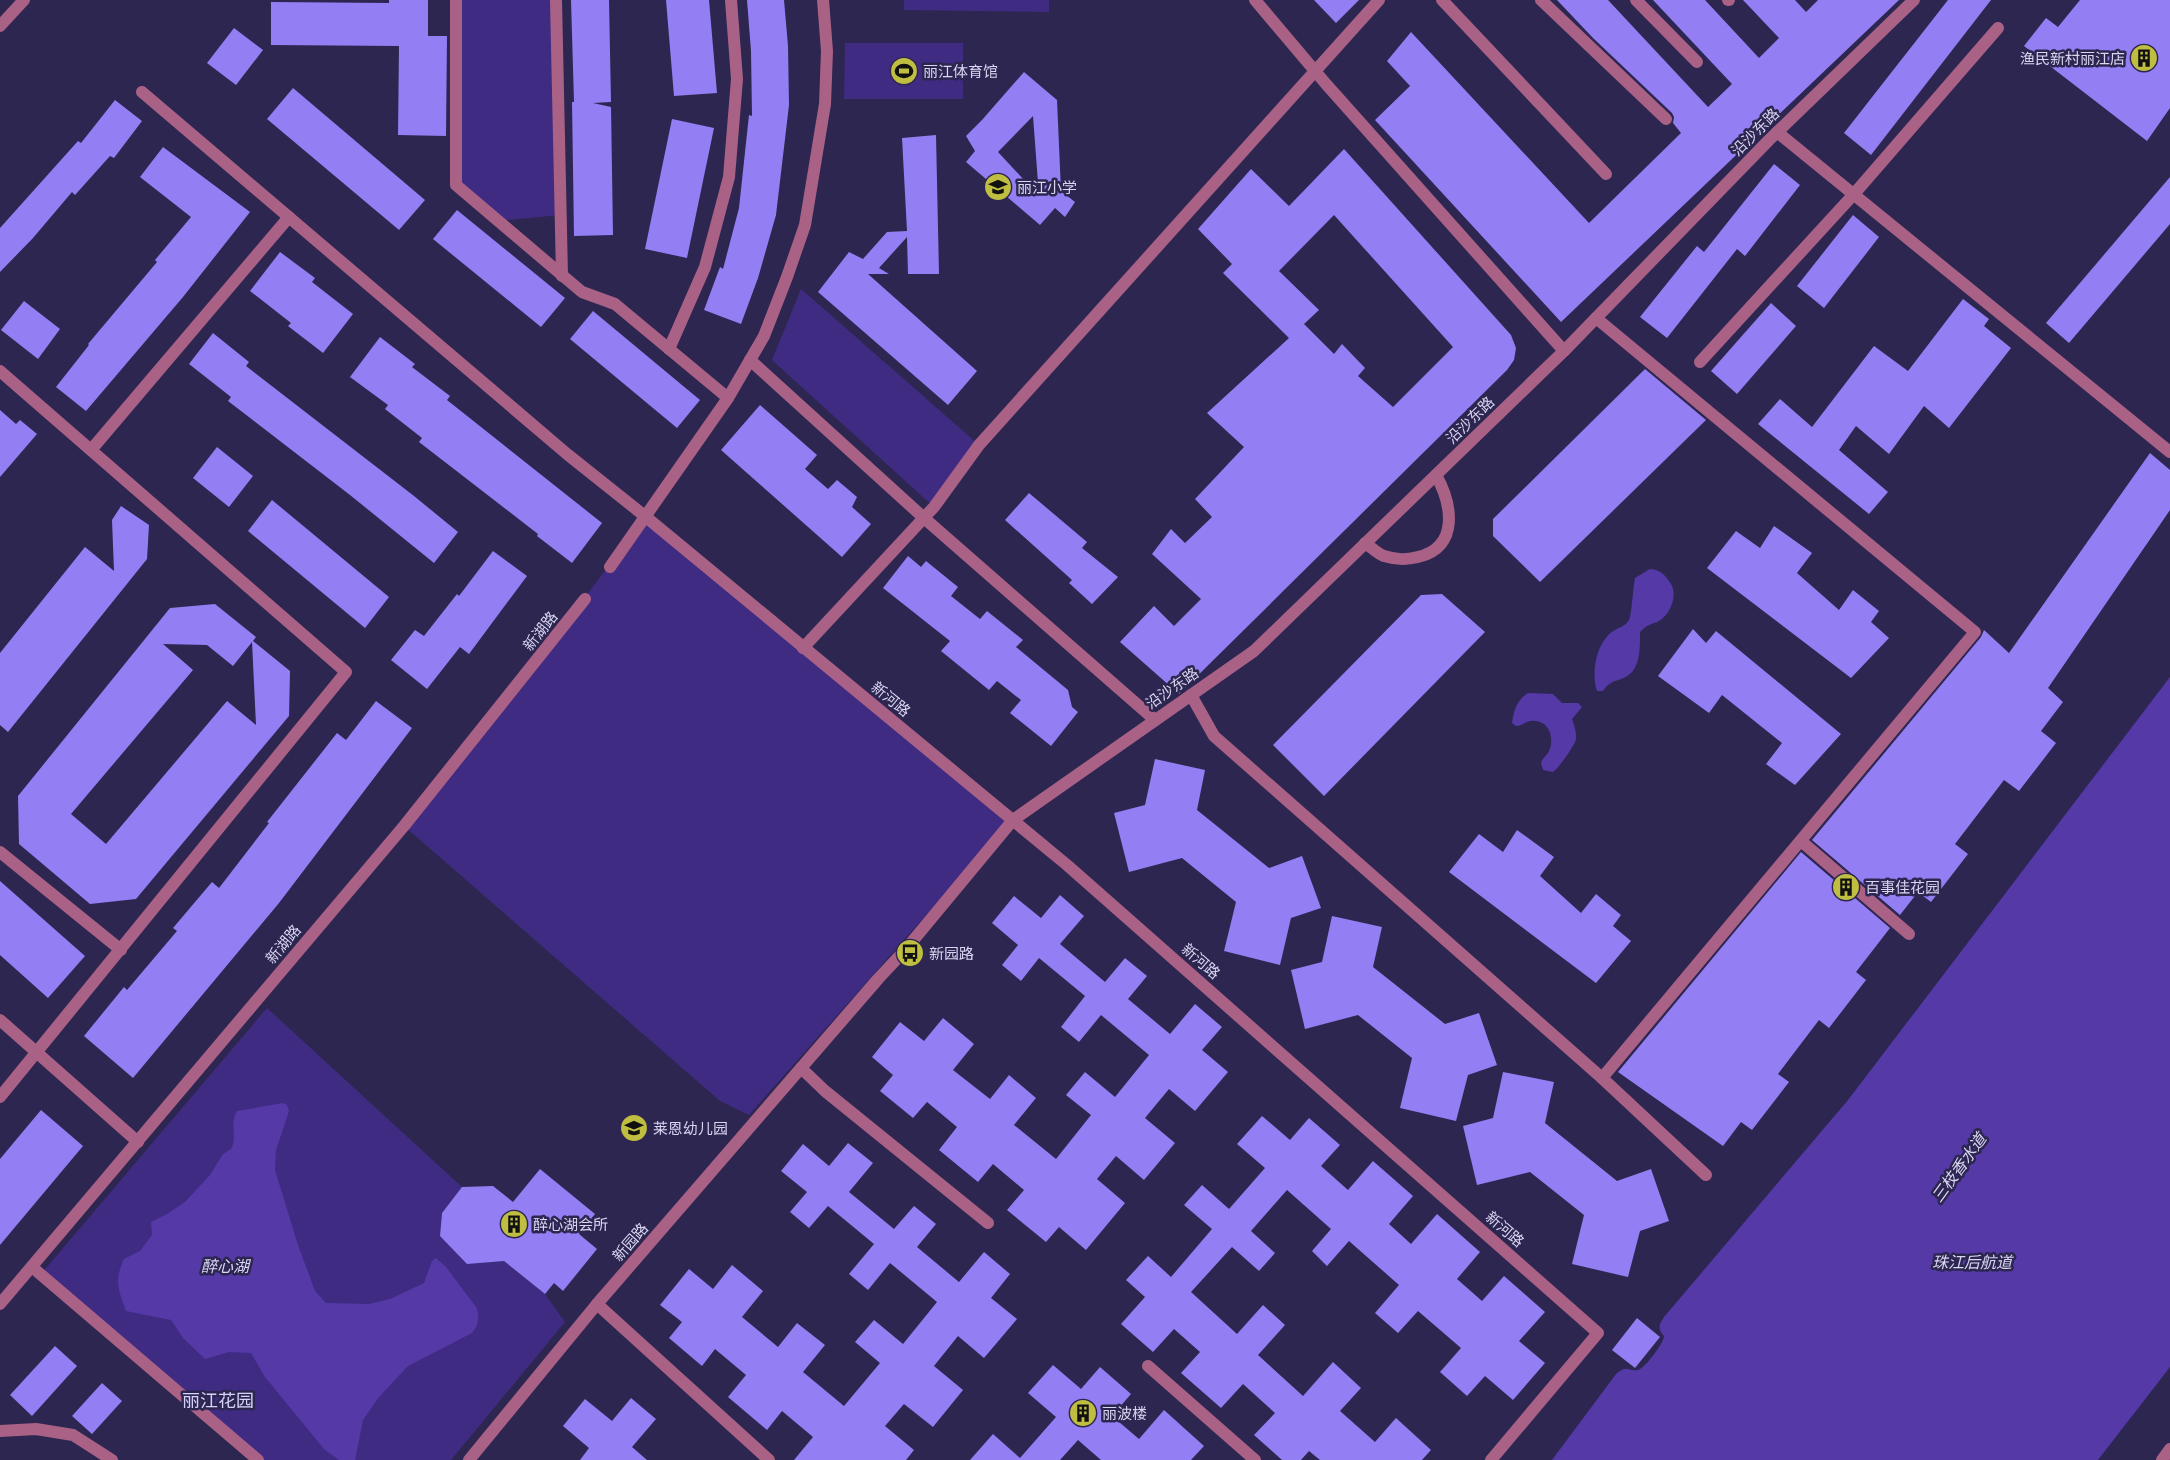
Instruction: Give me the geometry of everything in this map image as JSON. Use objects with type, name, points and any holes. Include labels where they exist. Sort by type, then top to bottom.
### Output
[{"type":"street","points":[[0,26],[24,0]]},
{"type":"street","points":[[456,0],[456,185],[582,292],[616,304],[728,398]]},
{"type":"street","points":[[556,0],[562,276]]},
{"type":"street","points":[[669,349],[705,267],[729,177],[737,79],[731,0]]},
{"type":"street","points":[[610,567],[728,398],[764,336],[805,225],[825,104],[827,52],[823,0]]},
{"type":"street","points":[[1256,0],[1316,71],[1564,351]]},
{"type":"street","points":[[803,648],[934,507],[979,445],[1379,0]]},
{"type":"street","points":[[1442,0],[1606,174]]},
{"type":"street","points":[[1541,0],[1666,119]]},
{"type":"street","points":[[1636,0],[1697,62]]},
{"type":"street","name":"沿沙东路","points":[[1013,820],[1254,650],[1564,351],[1777,132],[1914,0]]},
{"type":"street","points":[[1700,362],[1854,194],[1998,28]]},
{"type":"street","name":"新河路","points":[[142,92],[567,454],[1067,865],[1598,1333],[1491,1460]]},
{"type":"street","points":[[1777,132],[2170,452]]},
{"type":"street","points":[[91,450],[290,217]]},
{"type":"street","points":[[1596,318],[1975,632],[1602,1078]]},
{"type":"street","points":[[750,360],[924,518],[1155,720]]},
{"type":"street","points":[[0,371],[346,672],[0,1097]]},
{"type":"street","points":[[1365,543],[1382,555],[1403,560],[1427,555],[1442,544],[1448,532],[1450,514],[1445,492],[1436,475]]},
{"type":"street","name":"新湖路","points":[[0,1304],[404,826],[585,599]]},
{"type":"street","points":[[1191,695],[1214,736],[1602,1078],[1706,1175]]},
{"type":"street","name":"新园路","points":[[469,1460],[598,1304],[906,949],[1013,820]]},
{"type":"street","points":[[1801,841],[1909,934]]},
{"type":"street","points":[[0,852],[121,950]]},
{"type":"street","points":[[0,1020],[138,1142]]},
{"type":"street","points":[[801,1068],[825,1091],[988,1223]]},
{"type":"street","points":[[32,1267],[258,1460]]},
{"type":"street","points":[[598,1304],[769,1460]]},
{"type":"street","points":[[1148,1366],[1256,1460]]},
{"type":"street","points":[[0,1430],[36,1429],[72,1435],[112,1460]]},
{"type":"street","points":[[2162,1460],[2170,1450]]},
{"type":"shaded area","points":[[456,0],[556,0],[561,215],[497,221],[456,185]]},
{"type":"shaded area","points":[[904,0],[1049,0],[1049,12],[904,10]]},
{"type":"shaded area","name":"丽江体育馆","points":[[845,43],[963,43],[963,99],[844,99]]},
{"type":"shaded area","points":[[801,289],[979,445],[934,507],[772,360]]},
{"type":"shaded area","points":[[646,517],[1011,819],[749,1115],[720,1101],[404,826],[506,701]]},
{"type":"shaded area","points":[[267,1008],[462,1187],[442,1213],[440,1236],[504,1261],[545,1294],[565,1322],[451,1460],[258,1460],[41,1274]]},
{"type":"water","points":[[1650,569],[1657,570],[1671,584],[1674,594],[1672,605],[1662,619],[1640,632],[1639,654],[1634,670],[1626,677],[1610,684],[1603,691],[1597,691],[1595,667],[1602,643],[1613,631],[1628,622],[1635,578]]},
{"type":"water","name":"珠江后航道","points":[[2170,677],[2170,1367],[2098,1460],[1552,1460],[1616,1374],[1626,1369],[1638,1370],[1654,1355],[1664,1336],[1660,1331],[1660,1326],[1664,1317],[1848,1100]]},
{"type":"water","points":[[1528,693],[1553,694],[1562,703],[1578,703],[1582,707],[1572,719],[1576,734],[1575,742],[1563,761],[1553,772],[1543,770],[1541,763],[1548,753],[1551,742],[1551,736],[1546,726],[1537,721],[1530,721],[1516,726],[1512,723],[1517,706]]},
{"type":"water","name":"醉心湖","points":[[283,1103],[287,1105],[289,1111],[276,1150],[275,1170],[298,1245],[315,1291],[326,1303],[369,1304],[390,1299],[424,1283],[432,1261],[436,1258],[446,1267],[476,1307],[478,1314],[477,1324],[472,1333],[408,1366],[379,1397],[363,1420],[355,1460],[339,1460],[324,1449],[265,1377],[251,1353],[229,1352],[205,1359],[183,1338],[171,1320],[126,1311],[119,1290],[118,1279],[124,1259],[140,1251],[152,1235],[151,1222],[185,1202],[210,1175],[223,1154],[231,1149],[234,1139],[234,1120],[237,1111]]},
{"type":"building","points":[[389,0],[428,0],[428,36],[447,36],[446,136],[398,135],[399,46],[271,45],[271,2],[389,3]]},
{"type":"building","points":[[571,0],[609,0],[611,102],[593,103],[611,107],[613,235],[574,236],[572,102],[574,102]]},
{"type":"building","points":[[666,0],[709,0],[717,93],[674,96]]},
{"type":"building","points":[[747,0],[784,0],[788,46],[789,105],[776,215],[758,278],[741,324],[704,310],[720,267],[723,269],[739,208],[749,115],[752,116],[751,51]]},
{"type":"building","points":[[1314,0],[1359,0],[1336,23]]},
{"type":"building","points":[[1557,0],[1608,0],[1708,107],[1732,84],[1653,0],[1705,0],[1759,58],[1779,38],[1743,0],[1795,0],[1806,12],[1818,0],[1899,0],[1561,322],[1375,120],[1410,86],[1387,61],[1411,32],[1589,223],[1681,133],[1673,123],[1674,117],[1672,113],[1593,38]]},
{"type":"building","points":[[1948,0],[1991,0],[1871,155],[1844,133]]},
{"type":"building","points":[[2080,0],[2170,0],[2170,108],[2147,141],[2024,46],[2046,18],[2058,27]]},
{"type":"building","points":[[234,28],[263,50],[236,85],[207,63]]},
{"type":"building","points":[[1024,72],[1057,100],[1061,191],[1075,202],[1065,217],[1055,208],[1040,225],[966,162],[975,151],[966,136]],"holes":[[[1033,116],[1039,196],[998,152]]]},
{"type":"building","points":[[293,88],[425,200],[399,230],[267,119]]},
{"type":"building","points":[[115,100],[142,121],[114,158],[110,156],[75,195],[72,192],[33,238],[0,272],[0,228],[78,141],[81,143]]},
{"type":"building","points":[[672,119],[714,128],[687,258],[645,249]]},
{"type":"building","points":[[936,135],[939,274],[908,274],[907,237],[879,268],[889,274],[868,274],[977,371],[948,405],[818,292],[849,252],[863,259],[887,232],[907,231],[902,138]]},
{"type":"building","points":[[163,147],[250,212],[183,297],[86,411],[56,387],[88,344],[157,262],[155,260],[191,217],[140,177]]},
{"type":"building","points":[[1344,149],[1511,335],[1516,348],[1514,360],[1507,370],[1179,694],[1120,642],[1154,606],[1174,626],[1201,599],[1152,554],[1171,529],[1185,543],[1212,517],[1195,499],[1244,447],[1207,413],[1289,338],[1223,273],[1232,264],[1198,229],[1251,169],[1289,206]],"holes":[[[1334,215],[1453,347],[1393,407],[1358,376],[1365,368],[1342,344],[1334,354],[1304,324],[1319,310],[1279,271]]]},
{"type":"building","points":[[1774,164],[1800,185],[1745,256],[1737,249],[1667,338],[1640,317],[1697,246],[1704,252]]},
{"type":"building","points":[[2170,177],[2170,224],[2069,343],[2046,323]]},
{"type":"building","points":[[457,210],[565,298],[541,327],[433,239]]},
{"type":"building","points":[[1853,215],[1879,237],[1824,308],[1797,286]]},
{"type":"building","points":[[280,252],[315,278],[312,282],[353,314],[323,353],[288,326],[291,323],[250,291]]},
{"type":"building","points":[[1963,299],[1989,319],[1984,326],[2011,348],[1949,428],[1924,406],[1889,454],[1856,426],[1839,450],[1888,492],[1869,514],[1758,424],[1780,399],[1812,427],[1874,346],[1908,371]]},
{"type":"building","points":[[24,301],[60,329],[38,359],[1,330]]},
{"type":"building","points":[[1771,303],[1796,326],[1737,394],[1711,371]]},
{"type":"building","points":[[593,311],[700,400],[677,428],[570,339]]},
{"type":"building","points":[[213,333],[249,362],[246,366],[458,532],[434,563],[350,495],[228,401],[231,397],[189,364]]},
{"type":"building","points":[[380,337],[415,364],[412,367],[450,396],[447,400],[602,523],[572,563],[537,536],[538,534],[419,442],[422,438],[385,409],[388,405],[350,377]]},
{"type":"building","points":[[1645,369],[1706,420],[1540,582],[1493,536],[1493,519]]},
{"type":"building","points":[[760,405],[817,455],[805,469],[828,489],[837,480],[857,497],[852,507],[871,524],[842,557],[721,450]]},
{"type":"building","points":[[0,410],[16,424],[20,420],[37,434],[0,477]]},
{"type":"building","points":[[217,447],[253,476],[229,507],[193,478]]},
{"type":"building","points":[[2150,453],[2170,470],[2170,510],[2048,688],[2063,702],[2041,731],[2056,743],[2019,791],[2004,780],[1955,844],[1968,854],[1931,902],[1918,892],[1900,915],[1812,840],[1981,637],[1984,630],[2009,653]]},
{"type":"building","points":[[1029,493],[1087,542],[1082,548],[1118,577],[1092,604],[1069,583],[1072,580],[1005,520]]},
{"type":"building","points":[[272,500],[389,597],[365,628],[248,531]]},
{"type":"building","points":[[121,506],[149,525],[147,559],[8,732],[0,725],[0,653],[85,547],[114,571],[112,520]]},
{"type":"building","points":[[1774,526],[1812,553],[1797,573],[1839,610],[1853,590],[1879,611],[1871,622],[1889,638],[1851,678],[1707,568],[1736,531],[1760,548]]},
{"type":"building","points":[[493,551],[527,576],[469,654],[460,647],[427,689],[391,660],[415,630],[424,636],[457,594],[459,596]]},
{"type":"building","points":[[908,556],[921,567],[926,561],[958,587],[951,596],[980,619],[987,611],[1023,640],[1016,647],[1068,690],[1072,707],[1078,712],[1051,746],[1010,713],[1021,700],[997,681],[989,690],[941,651],[950,641],[883,588]]},
{"type":"building","points":[[1442,594],[1485,632],[1324,796],[1273,745],[1421,595]]},
{"type":"building","points":[[215,604],[256,637],[253,641],[290,671],[289,716],[136,899],[90,904],[19,844],[18,796],[170,608]],"holes":[[[252,642],[256,725],[227,701],[106,844],[71,814],[193,670],[163,644],[207,645],[233,666]]]},
{"type":"building","points":[[1693,629],[1706,643],[1716,631],[1841,734],[1795,785],[1766,764],[1782,743],[1722,695],[1709,713],[1658,676]]},
{"type":"building","points":[[376,701],[412,728],[279,903],[133,1078],[84,1036],[124,987],[127,990],[177,931],[173,928],[212,882],[219,888],[269,823],[267,822],[337,733],[346,740]]},
{"type":"building","points":[[1155,759],[1205,770],[1197,810],[1269,868],[1302,856],[1321,908],[1291,918],[1280,965],[1224,951],[1236,902],[1182,858],[1129,872],[1114,813],[1145,805]]},
{"type":"building","points":[[1517,830],[1554,857],[1540,876],[1581,913],[1596,894],[1621,915],[1613,926],[1631,941],[1596,983],[1449,872],[1479,834],[1503,852]]},
{"type":"building","points":[[1801,852],[1890,928],[1856,972],[1866,980],[1829,1028],[1819,1020],[1778,1074],[1789,1082],[1752,1130],[1741,1122],[1723,1146],[1618,1072]]},
{"type":"building","points":[[0,881],[85,956],[48,998],[0,955]]},
{"type":"building","points":[[1060,895],[1084,916],[1060,944],[1105,982],[1125,958],[1147,976],[1128,999],[1170,1034],[1195,1004],[1222,1027],[1202,1050],[1228,1072],[1195,1111],[1169,1089],[1145,1118],[1175,1143],[1144,1180],[1116,1156],[1097,1179],[1125,1203],[1086,1250],[1059,1227],[1046,1242],[1007,1210],[1024,1190],[993,1164],[978,1182],[939,1150],[957,1127],[927,1102],[913,1118],[880,1091],[893,1075],[872,1057],[900,1022],[924,1041],[943,1018],[974,1044],[953,1070],[990,1099],[1009,1075],[1036,1098],[1014,1125],[1056,1159],[1091,1115],[1066,1095],[1085,1072],[1115,1097],[1149,1055],[1101,1015],[1079,1042],[1061,1027],[1085,996],[1039,958],[1021,981],[1002,965],[1018,945],[992,923],[1014,896],[1041,918]]},
{"type":"building","points":[[1332,916],[1382,927],[1373,967],[1445,1024],[1479,1013],[1497,1065],[1468,1075],[1456,1121],[1400,1108],[1412,1058],[1358,1015],[1305,1029],[1291,970],[1322,962]]},
{"type":"building","points":[[1503,1072],[1554,1082],[1545,1123],[1617,1181],[1651,1169],[1669,1221],[1640,1231],[1628,1277],[1572,1264],[1584,1215],[1530,1172],[1477,1185],[1463,1126],[1493,1118]]},
{"type":"building","points":[[41,1110],[83,1146],[0,1245],[0,1159]]},
{"type":"building","points":[[1262,1116],[1290,1140],[1309,1118],[1340,1145],[1321,1166],[1348,1190],[1373,1161],[1413,1196],[1389,1224],[1411,1244],[1437,1214],[1480,1252],[1457,1279],[1482,1301],[1504,1276],[1545,1312],[1519,1341],[1545,1363],[1513,1400],[1485,1376],[1467,1396],[1440,1372],[1461,1348],[1418,1311],[1398,1333],[1375,1313],[1399,1285],[1349,1241],[1327,1266],[1312,1251],[1331,1229],[1287,1190],[1251,1231],[1275,1253],[1259,1271],[1232,1247],[1191,1292],[1237,1334],[1263,1305],[1285,1325],[1258,1355],[1303,1396],[1333,1362],[1361,1388],[1340,1411],[1375,1442],[1396,1418],[1431,1450],[1422,1460],[1320,1460],[1309,1451],[1301,1460],[1282,1460],[1254,1435],[1275,1413],[1243,1384],[1221,1408],[1181,1373],[1200,1352],[1174,1329],[1153,1352],[1121,1324],[1145,1297],[1126,1280],[1148,1256],[1171,1277],[1212,1229],[1184,1205],[1202,1185],[1229,1209],[1265,1168],[1237,1144]]},
{"type":"building","points":[[848,1143],[873,1163],[849,1192],[894,1229],[914,1206],[936,1224],[917,1247],[959,1282],[984,1252],[1010,1274],[991,1298],[1017,1319],[984,1358],[958,1336],[934,1366],[963,1390],[933,1427],[904,1404],[885,1426],[914,1450],[906,1460],[794,1460],[813,1437],[782,1411],[767,1430],[728,1397],[746,1375],[715,1349],[702,1366],[669,1338],[682,1322],[660,1305],[689,1269],[713,1289],[732,1265],[763,1291],[742,1317],[778,1347],[797,1323],[825,1345],[803,1372],[844,1406],[880,1363],[855,1342],[874,1320],[903,1344],[937,1302],[890,1263],[868,1290],[849,1274],[874,1244],[828,1206],[809,1228],[790,1212],[807,1192],[781,1171],[803,1144],[829,1166]]},
{"type":"building","name":"醉心湖会所","points":[[540,1169],[595,1214],[579,1234],[597,1249],[563,1291],[554,1283],[545,1294],[504,1261],[467,1264],[440,1236],[442,1213],[462,1187],[493,1186],[513,1202]]},
{"type":"building","points":[[1637,1318],[1660,1337],[1635,1368],[1612,1350]]},
{"type":"building","points":[[55,1346],[77,1366],[32,1416],[10,1395]]},
{"type":"building","name":"丽波楼","points":[[1053,1365],[1081,1389],[1100,1367],[1131,1394],[1112,1416],[1139,1439],[1164,1410],[1204,1446],[1191,1460],[1101,1460],[1078,1440],[1060,1460],[970,1460],[993,1434],[1020,1458],[1056,1417],[1028,1393]]},
{"type":"building","points":[[102,1383],[122,1401],[92,1434],[72,1416]]},
{"type":"building","points":[[631,1398],[656,1419],[632,1447],[647,1460],[580,1460],[589,1448],[563,1426],[585,1399],[612,1421]]},
{"type":"place","name":"渔民新村丽江店","points":[[2144,58]]},
{"type":"place","name":"丽江体育馆","points":[[904,71]]},
{"type":"place","name":"丽江小学","points":[[998,187]]},
{"type":"place","name":"百事佳花园","points":[[1846,887]]},
{"type":"place","name":"新园路","points":[[910,953]]},
{"type":"place","name":"莱恩幼儿园","points":[[634,1128]]},
{"type":"place","name":"醉心湖会所","points":[[514,1224]]},
{"type":"place","name":"丽波楼","points":[[1083,1413]]},
{"type":"district","name":"丽江花园","points":[[218,1401]]},
{"type":"water label","name":"三枝香水道","points":[[1959,1168]]}]
